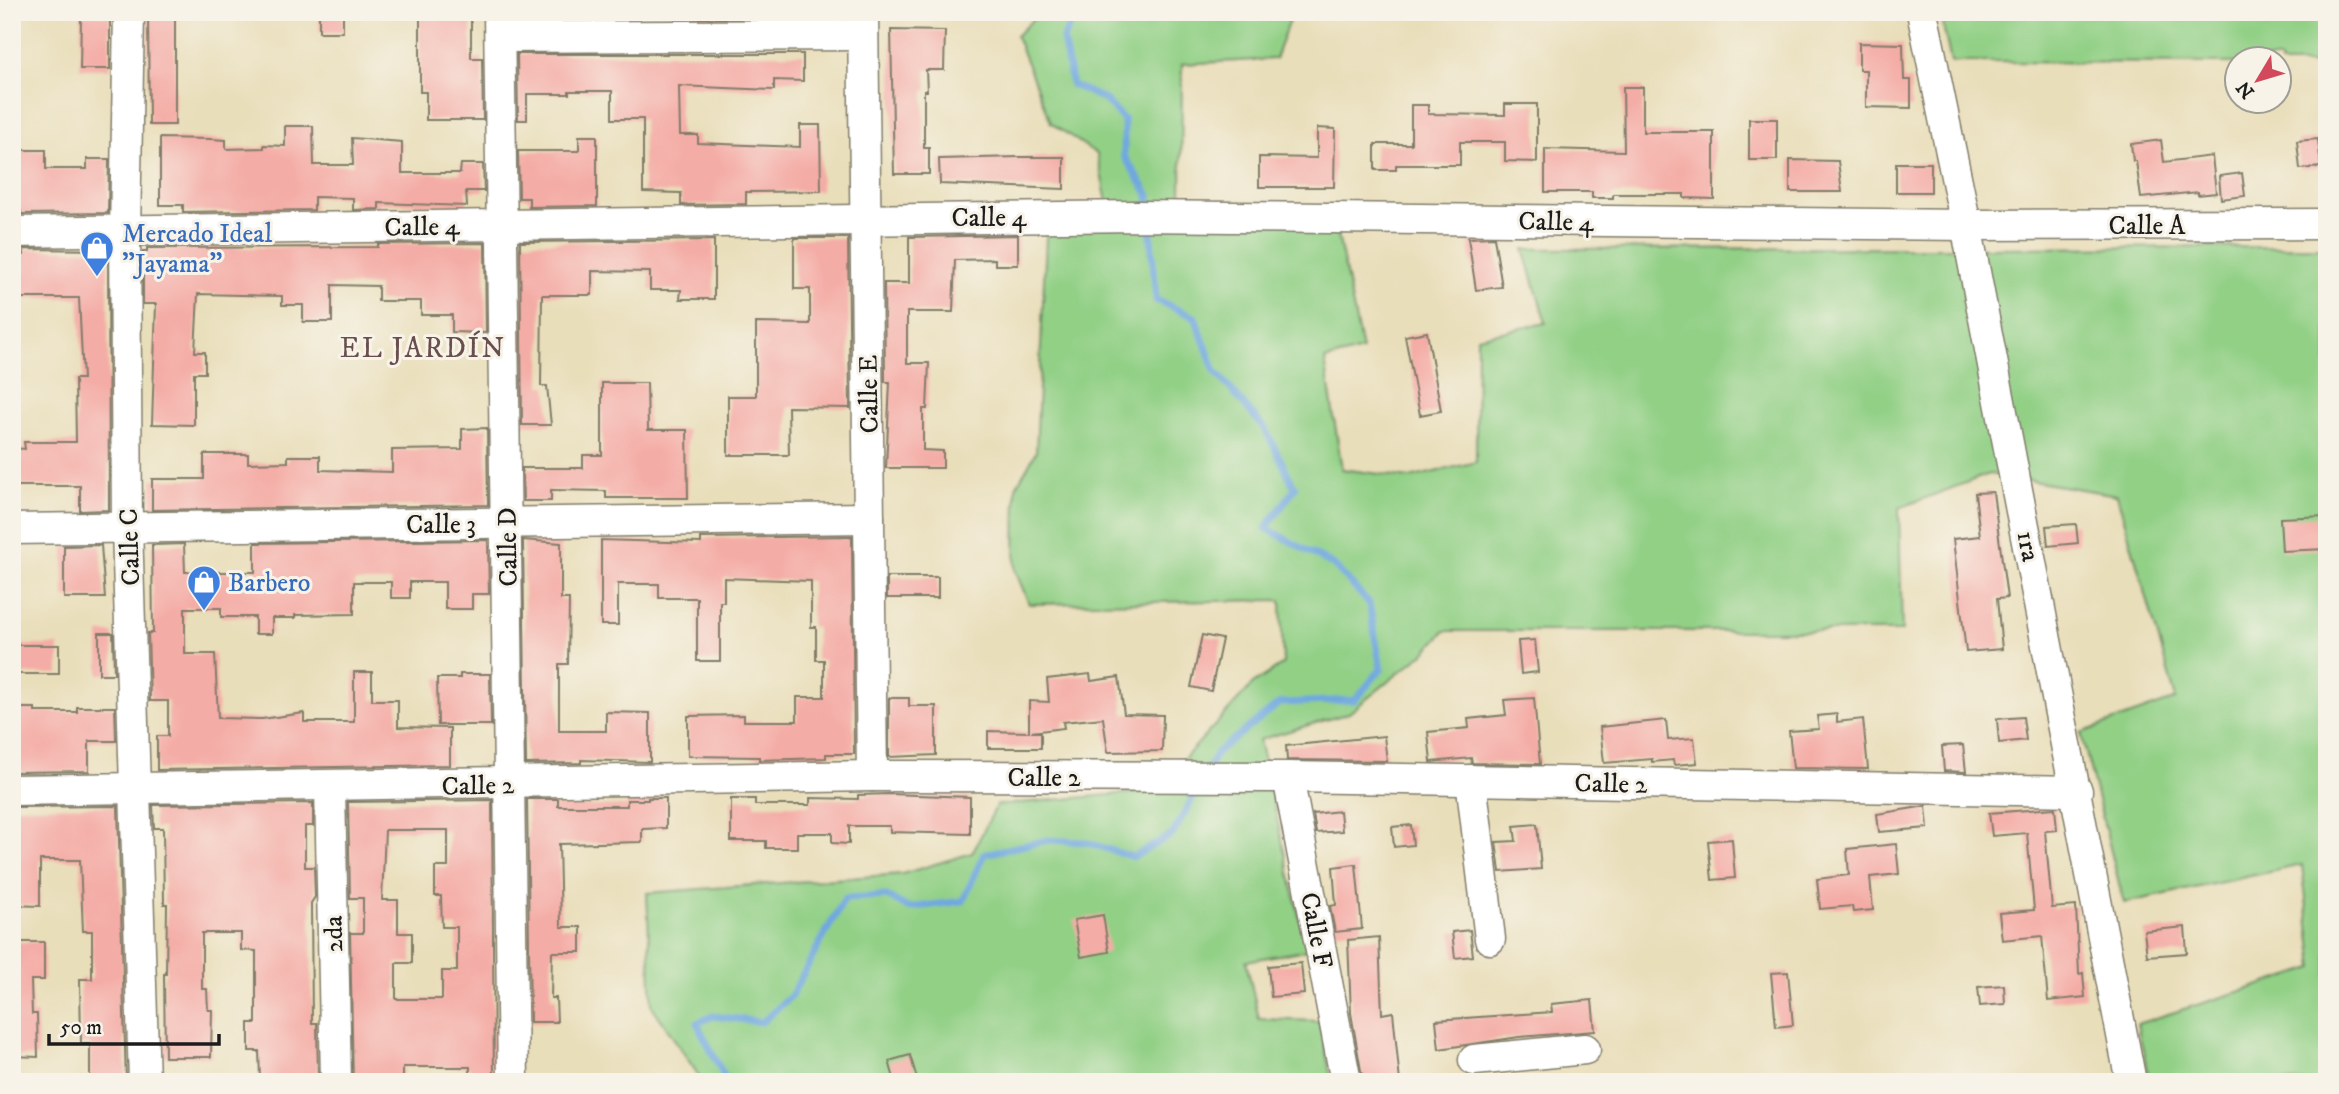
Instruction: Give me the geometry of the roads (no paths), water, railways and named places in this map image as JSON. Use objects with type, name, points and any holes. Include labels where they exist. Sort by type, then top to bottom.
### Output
[{"type":"street","name":"Calle C","points":[[129,12],[125,232],[127,527],[144,1082]]},
{"type":"street","name":"1ra","points":[[1922,12],[2077,791],[2131,1082]]},
{"type":"street","points":[[499,25],[863,24]]},
{"type":"street","name":"Calle E","points":[[863,24],[872,776]]},
{"type":"street","name":"Calle D","points":[[499,25],[513,1082]]},
{"type":"street","name":"Calle 4","points":[[12,232],[1136,216],[1966,225]]},
{"type":"street","name":"Calle A","points":[[1966,225],[2327,224]]},
{"type":"street","name":"Calle 3","points":[[12,529],[869,518]]},
{"type":"street","name":"Calle 2","points":[[12,790],[330,787],[872,776],[1288,777],[2077,791]]},
{"type":"street","name":"Calle F","points":[[1288,777],[1346,1082]]},
{"type":"street","points":[[1471,780],[1490,939]]},
{"type":"street","name":"2da","points":[[330,787],[336,1082]]},
{"type":"street","points":[[1491,1067],[1585,1049]]},
{"type":"waterway","points":[[1115,12],[1074,17],[1063,39],[1072,85],[1104,99],[1124,120],[1124,156],[1149,195],[1149,209]]},
{"type":"waterway","points":[[1150,224],[1156,300],[1195,317],[1215,371],[1265,429],[1295,488],[1266,528],[1333,565],[1369,603],[1381,669],[1355,700],[1280,703],[1217,752],[1208,769]]},
{"type":"waterway","points":[[732,1082],[724,1076],[697,1023],[713,1016],[762,1022],[791,996],[845,898],[887,896],[908,908],[963,901],[984,854],[1048,840],[1085,842],[1133,857],[1173,834],[1199,786]]},
{"type":"place","name":"Mercado Ideal \"Jayama\"","points":[[97,278]]},
{"type":"place","name":"Barbero","points":[[204,612]]},
{"type":"district","name":"EL JARDÍN","points":[[423,347]]}]
